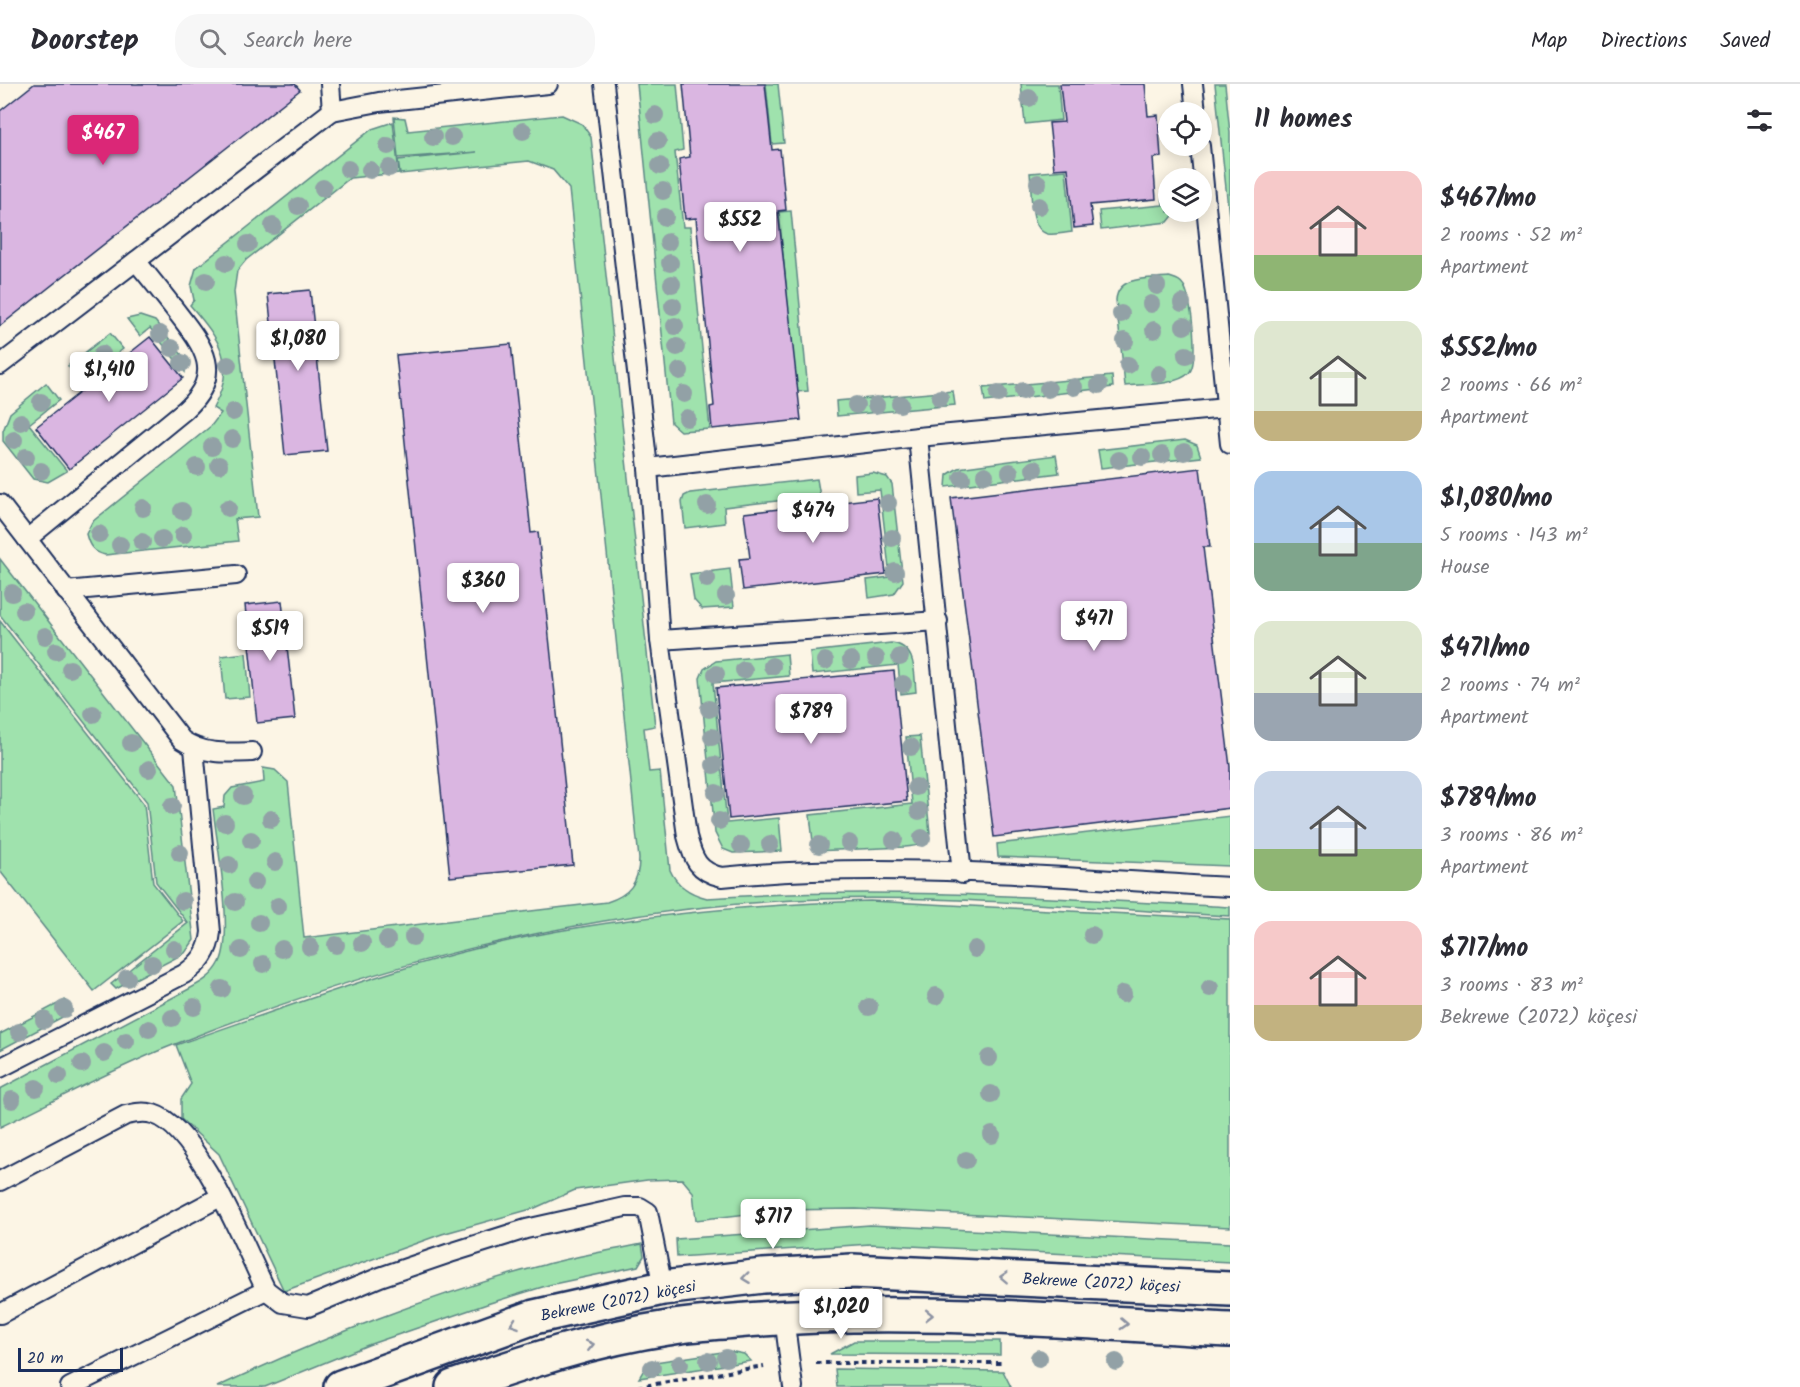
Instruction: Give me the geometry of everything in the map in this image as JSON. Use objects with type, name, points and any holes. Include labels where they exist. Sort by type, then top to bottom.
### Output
[{"type":"main road","name":"Bekrewe (2072) köçesi","points":[[341,1387],[534,1317],[663,1288],[763,1276],[852,1271],[1230,1289]]},
{"type":"main road","points":[[453,1387],[546,1355],[668,1328],[784,1317],[862,1314],[958,1315],[1230,1330]]},
{"type":"lane","points":[[330,84],[332,111]]},
{"type":"lane","points":[[0,364],[332,111],[380,102],[548,84]]},
{"type":"lane","points":[[604,84],[648,468],[660,640],[687,836],[698,866],[709,874],[722,877],[854,871],[962,873],[1230,887]]},
{"type":"lane","points":[[1193,84],[1195,102]]},
{"type":"lane","points":[[1201,156],[1230,444]]},
{"type":"lane","points":[[27,539],[185,410],[203,389],[208,367],[206,355],[198,339],[136,261]]},
{"type":"lane","points":[[648,468],[918,437],[1228,419]]},
{"type":"lane","points":[[918,437],[962,873]]},
{"type":"lane","points":[[0,504],[168,725],[194,748],[217,753],[252,752]]},
{"type":"lane","points":[[66,591],[236,575]]},
{"type":"lane","points":[[660,640],[938,621]]},
{"type":"lane","points":[[0,1068],[184,974],[196,966],[207,950],[211,932],[194,748]]},
{"type":"lane","points":[[0,1181],[126,1115],[137,1112],[154,1114],[183,1135],[201,1159],[266,1290],[283,1303],[308,1307],[380,1277],[526,1229],[625,1207],[640,1207],[648,1212],[663,1288]]},
{"type":"lane","points":[[0,1314],[220,1197]]},
{"type":"lane","points":[[70,1387],[266,1290]]},
{"type":"lane","points":[[784,1317],[793,1387]]},
{"type":"green space","points":[[637,84],[677,84],[683,150],[675,152],[683,227],[690,227],[710,429],[680,431],[671,423]]},
{"type":"green space","points":[[766,84],[778,84],[784,143],[772,144]]},
{"type":"green space","points":[[1021,84],[1058,84],[1061,120],[1025,124]]},
{"type":"green space","points":[[1215,84],[1225,84],[1230,133],[1230,226]]},
{"type":"green space","points":[[562,115],[582,124],[591,137],[655,726],[644,728],[649,772],[660,771],[670,870],[676,881],[690,892],[707,898],[838,893],[969,895],[1230,907],[1230,916],[1004,902],[890,898],[778,901],[622,918],[470,949],[321,991],[151,1054],[0,1127],[0,1089],[194,986],[207,978],[217,967],[224,949],[225,910],[213,809],[224,807],[225,796],[232,788],[264,782],[263,768],[275,770],[288,782],[304,938],[607,902],[627,892],[635,881],[639,859],[569,189],[553,170],[529,161],[400,174],[398,160],[477,152],[398,158],[394,117],[405,118],[408,131]]},
{"type":"green space","points":[[393,122],[399,173],[350,178],[246,260],[237,271],[234,292],[258,517],[235,519],[238,541],[105,555],[95,550],[90,545],[86,534],[92,522],[211,426],[221,413],[213,408],[224,378],[225,365],[222,353],[210,330],[190,305],[194,300],[191,286],[196,268],[372,129]]},
{"type":"green space","points":[[1066,170],[1072,232],[1048,234],[1037,225],[1034,217],[1030,173]]},
{"type":"green space","points":[[1158,205],[1158,222],[1168,222],[1101,230],[1099,211]]},
{"type":"green space","points":[[791,211],[808,391],[796,392],[779,212]]},
{"type":"green space","points":[[1169,277],[1181,282],[1190,304],[1194,344],[1192,367],[1189,373],[1176,380],[1158,384],[1125,386],[1116,300],[1118,292],[1128,282]]},
{"type":"green space","points":[[140,316],[155,321],[186,360],[185,372],[150,328],[140,336],[127,319]]},
{"type":"green space","points":[[110,333],[123,349],[81,383],[68,366]]},
{"type":"green space","points":[[1112,376],[1113,387],[985,402],[983,388]]},
{"type":"green space","points":[[46,383],[59,400],[29,424],[67,471],[48,482],[33,479],[3,441],[3,431],[10,413]]},
{"type":"green space","points":[[953,391],[955,405],[837,416],[836,401]]},
{"type":"green space","points":[[1185,440],[1197,445],[1201,457],[1101,468],[1098,450]]},
{"type":"green space","points":[[1056,455],[1059,473],[946,487],[947,475],[958,468]]},
{"type":"green space","points":[[873,473],[887,477],[892,484],[903,581],[894,594],[869,598],[867,580],[890,577],[880,490],[856,492],[855,475]]},
{"type":"green space","points":[[817,479],[820,496],[724,507],[725,523],[685,528],[682,502],[684,496],[690,493]]},
{"type":"green space","points":[[0,559],[176,785],[194,940],[185,953],[116,989],[111,984],[188,923],[156,882],[147,802],[0,615]]},
{"type":"green space","points":[[730,569],[734,607],[702,609],[694,600],[690,574]]},
{"type":"green space","points":[[0,621],[144,804],[153,883],[183,921],[94,991],[0,871]]},
{"type":"green space","points":[[891,643],[906,649],[910,655],[914,668],[916,692],[901,694],[898,665],[812,674],[810,652]]},
{"type":"green space","points":[[246,653],[250,697],[225,699],[221,656]]},
{"type":"green space","points":[[787,654],[789,676],[713,683],[727,823],[779,818],[782,851],[733,853],[723,849],[715,833],[700,678],[704,669],[716,661]]},
{"type":"green space","points":[[920,736],[930,833],[926,840],[909,847],[814,851],[810,815],[912,804],[906,737]]},
{"type":"green space","points":[[1230,816],[1230,866],[998,857],[997,844]]},
{"type":"green space","points":[[870,901],[1230,919],[1230,1227],[856,1209],[782,1210],[696,1220],[693,1192],[682,1179],[647,1180],[575,1190],[535,1208],[442,1234],[284,1291],[219,1154],[181,1119],[181,1099],[191,1084],[176,1045],[365,980],[461,952],[558,931],[713,910]]},
{"type":"green space","points":[[65,1000],[72,1012],[0,1050],[0,1034]]},
{"type":"green space","points":[[870,1225],[1230,1243],[1230,1262],[870,1244],[677,1257],[676,1239]]},
{"type":"green space","points":[[642,1244],[644,1256],[638,1266],[549,1285],[490,1303],[368,1345],[265,1387],[217,1387],[378,1318],[460,1289],[580,1256]]},
{"type":"green space","points":[[854,1341],[1000,1341],[1000,1355],[830,1354]]},
{"type":"green space","points":[[729,1351],[744,1354],[751,1361],[639,1378],[646,1366],[655,1362]]},
{"type":"green space","points":[[835,1369],[1003,1371],[1011,1387],[837,1387]]},
{"type":"building","points":[[34,84],[295,84],[300,90],[0,326],[0,111]]},
{"type":"building","points":[[683,84],[765,84],[772,150],[780,149],[786,210],[778,211],[801,420],[712,429],[710,407],[714,406],[696,218],[685,219],[679,159],[690,157]]},
{"type":"building","points":[[1060,84],[1145,84],[1148,116],[1158,115],[1158,156],[1161,157],[1153,158],[1156,199],[1090,205],[1093,226],[1074,228],[1068,168],[1054,169],[1049,123],[1064,122]]},
{"type":"building","points":[[310,290],[327,451],[285,455],[268,294]]},
{"type":"building","points":[[150,337],[183,378],[69,469],[36,427]]},
{"type":"building","points":[[511,344],[531,533],[538,532],[573,865],[450,877],[396,355]]},
{"type":"building","points":[[1200,468],[1210,547],[1203,547],[1230,767],[1230,808],[994,837],[951,498]]},
{"type":"building","points":[[877,498],[886,574],[743,590],[739,559],[750,558],[744,513]]},
{"type":"building","points":[[282,601],[295,719],[257,723],[245,605]]},
{"type":"building","points":[[894,671],[907,801],[729,819],[716,688]]}]
